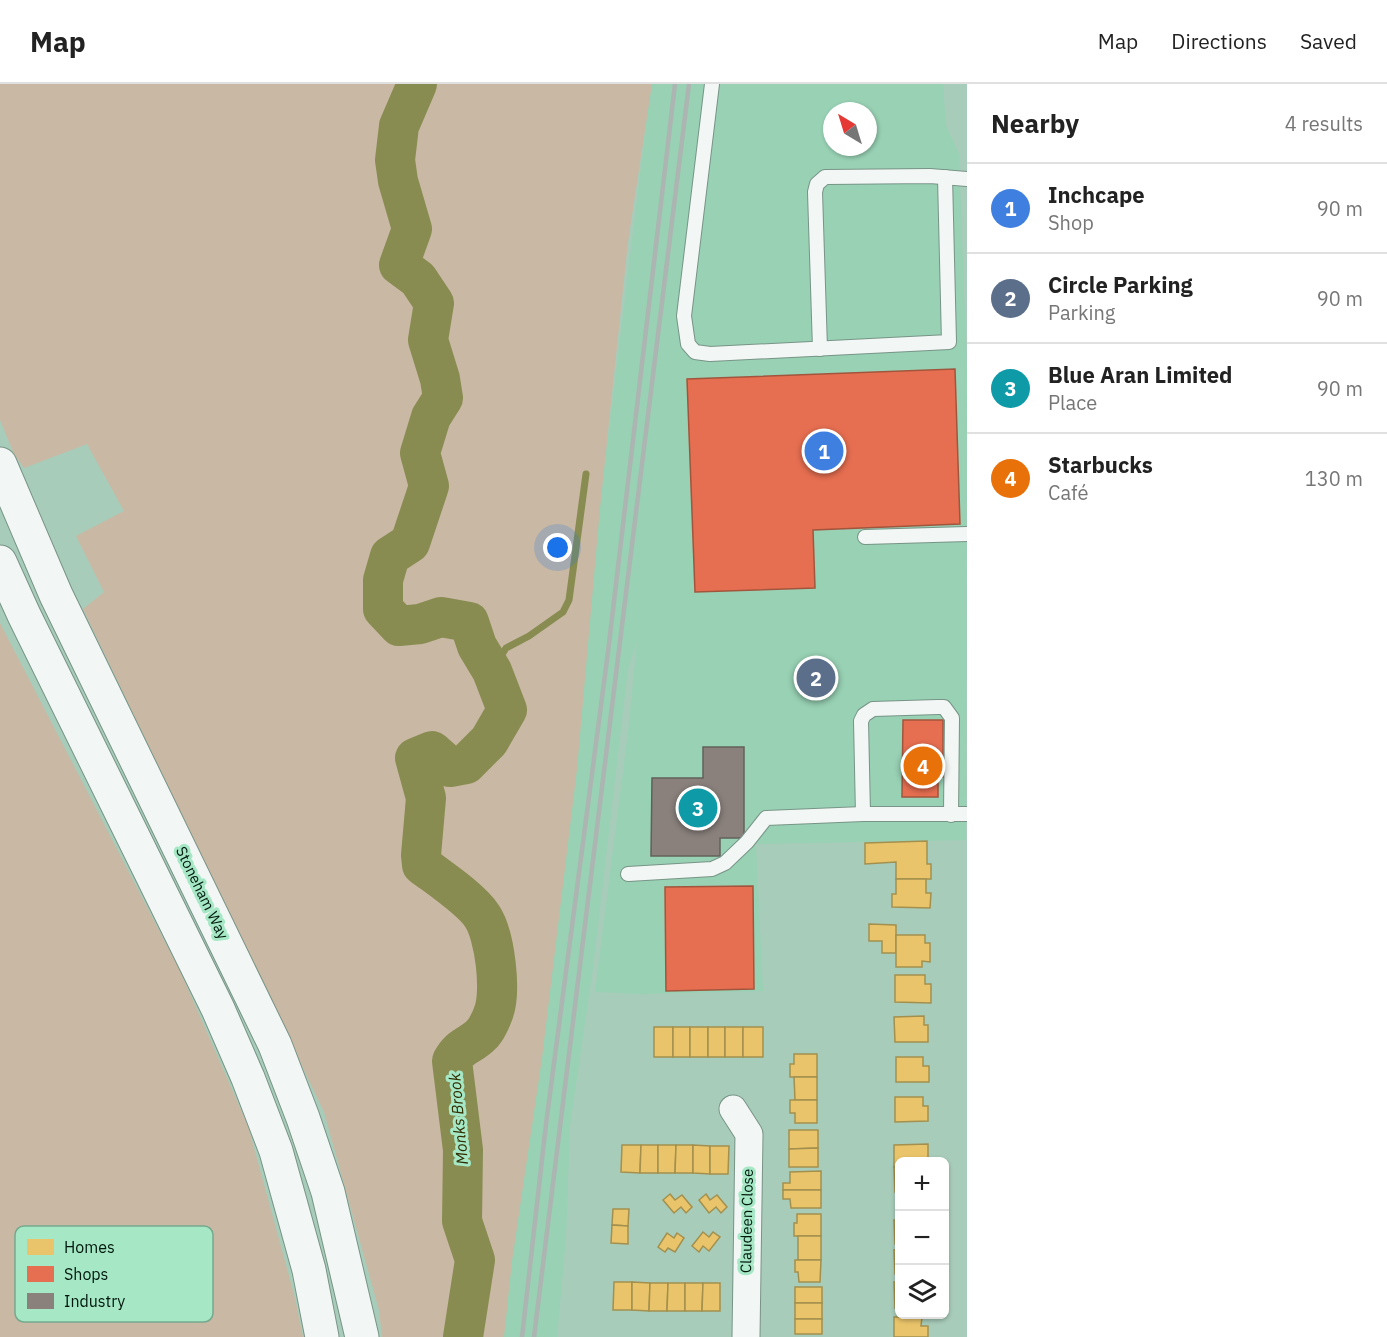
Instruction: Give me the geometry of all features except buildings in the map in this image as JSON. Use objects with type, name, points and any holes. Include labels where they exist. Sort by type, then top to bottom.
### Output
[{"type":"main road","name":"Stoneham Way","points":[[0,464],[56,595],[275,1045],[328,1192],[362,1337]]},
{"type":"main road","points":[[0,562],[218,1009],[248,1078],[276,1151],[309,1270],[322,1337]]},
{"type":"street","name":"Claudeen Close","points":[[733,1109],[749,1134],[746,1337]]},
{"type":"lane","points":[[712,84],[684,316],[688,344],[695,352],[710,354],[949,342],[945,177]]},
{"type":"lane","points":[[820,349],[815,192],[817,184],[825,177],[840,176],[967,179]]},
{"type":"lane","points":[[865,537],[967,534]]},
{"type":"lane","points":[[863,814],[861,721],[864,715],[873,709],[944,707],[952,718],[951,815]]},
{"type":"lane","points":[[628,874],[712,869],[725,863],[747,842],[766,818],[863,814],[967,814]]},
{"type":"shaded area","points":[[0,84],[652,84],[628,242],[600,508],[577,769],[542,1058],[512,1261],[504,1337],[382,1337],[379,1310],[324,1112],[83,609],[104,592],[76,536],[124,511],[87,444],[24,468],[14,454],[0,420]]},
{"type":"shaded area","points":[[651,84],[943,84],[946,126],[959,154],[967,370],[966,840],[756,844],[763,991],[640,994],[595,992],[629,724],[637,641],[628,669],[593,968],[570,1126],[566,1239],[557,1337],[499,1337]]},
{"type":"shaded area","points":[[0,623],[180,971],[248,1126],[295,1298],[303,1337],[0,1337]]},
{"type":"waterway","name":"Monks Brook","points":[[417,84],[399,126],[395,160],[398,181],[412,229],[399,265],[418,279],[434,303],[428,340],[440,379],[443,398],[431,417],[420,453],[429,486],[410,543],[390,556],[383,580],[383,609],[399,626],[420,624],[441,617],[469,622],[477,646],[492,671],[507,710],[489,741],[466,764],[450,767],[432,751],[415,758],[426,798],[422,865],[477,909],[487,925],[496,964],[496,1005],[491,1019],[482,1034],[462,1049],[452,1061],[463,1150],[462,1221],[475,1260],[463,1337]]},
{"type":"waterway","points":[[492,671],[506,648],[529,636],[563,612],[569,600],[586,474]]},
{"type":"railway","points":[[522,1337],[546,1124],[608,652],[675,84]]},
{"type":"railway","points":[[534,1337],[689,84]]},
{"type":"place","name":"Inchcape","points":[[824,451]]},
{"type":"place","name":"Circle Parking","points":[[816,678]]},
{"type":"place","name":"Starbucks","points":[[923,766]]},
{"type":"place","name":"Blue Aran Limited","points":[[698,808]]}]
